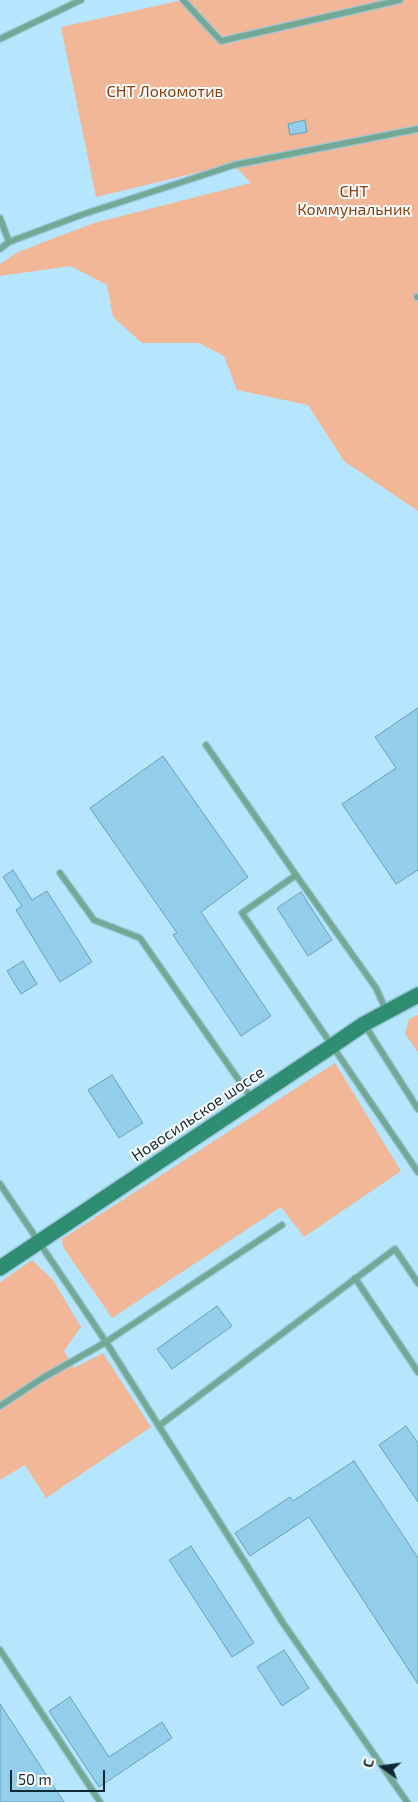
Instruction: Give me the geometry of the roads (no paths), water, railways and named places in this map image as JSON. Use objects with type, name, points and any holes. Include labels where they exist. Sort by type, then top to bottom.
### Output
[{"type":"street","name":"Новосильское шоссе","points":[[0,1268],[364,1024],[418,995]]},
{"type":"lane","points":[[0,39],[81,0]]},
{"type":"lane","points":[[183,0],[221,41],[400,0]]},
{"type":"lane","points":[[0,249],[9,242],[81,215],[234,165],[418,128]]},
{"type":"lane","points":[[0,218],[9,242]]},
{"type":"lane","points":[[206,745],[376,988],[387,1012]]},
{"type":"lane","points":[[60,873],[94,920],[140,938],[252,1099]]},
{"type":"lane","points":[[296,875],[242,913],[418,1172]]},
{"type":"lane","points":[[364,1024],[418,1109]]},
{"type":"lane","points":[[0,1184],[160,1425],[283,1623],[407,1802]]},
{"type":"lane","points":[[0,1406],[41,1379],[106,1342],[282,1225]]},
{"type":"lane","points":[[160,1425],[394,1249],[418,1283]]},
{"type":"lane","points":[[355,1278],[418,1372]]},
{"type":"lane","points":[[0,1650],[100,1802]]},
{"type":"park label","name":"СНТ Локомотив","points":[[165,92]]},
{"type":"park label","name":"СНТ Коммунальник","points":[[354,201]]}]
